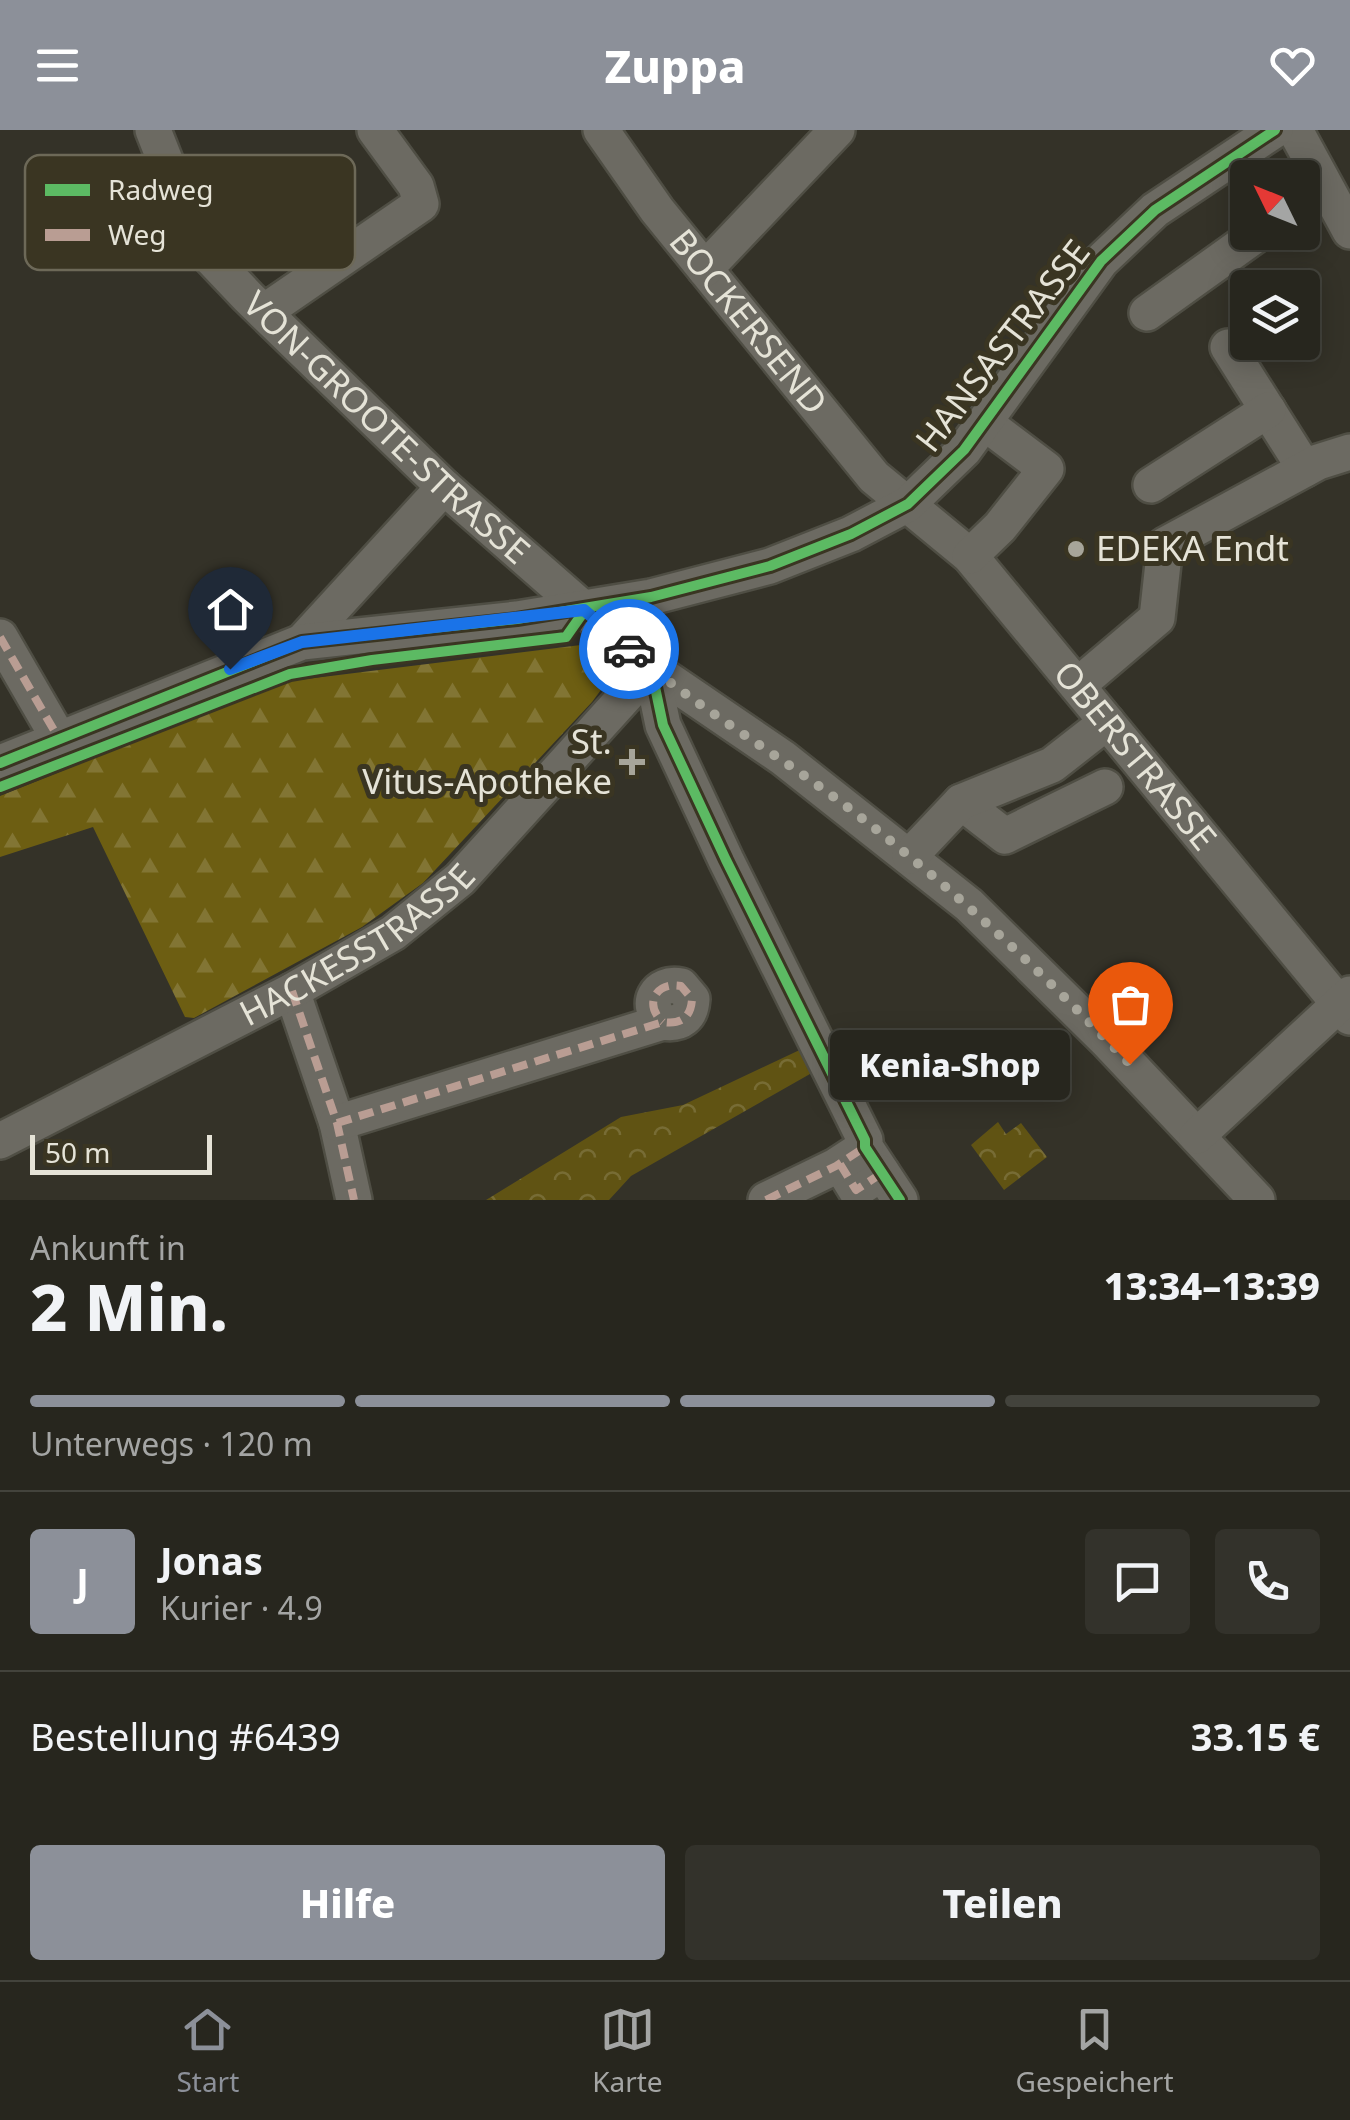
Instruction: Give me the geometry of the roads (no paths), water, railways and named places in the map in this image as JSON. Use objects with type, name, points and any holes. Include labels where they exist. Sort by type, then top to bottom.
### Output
[{"type":"street","name":"VON-GROOTE-STRASSE","points":[[153,130],[163,155]]},
{"type":"street","points":[[355,249],[421,204],[416,186],[375,130]]},
{"type":"street","name":"BOCKERSEND","points":[[601,130],[656,210],[874,478],[908,504]]},
{"type":"street","points":[[705,269],[836,130]]},
{"type":"street","name":"HANSASTRASSE","points":[[302,642],[584,610],[651,597],[770,566],[850,534],[908,504],[964,450],[1100,261],[1155,210],[1275,130]]},
{"type":"street","points":[[1295,130],[1350,230]]},
{"type":"street","points":[[1147,312],[1235,250]]},
{"type":"street","name":"VON-GROOTE-STRASSE","points":[[222,270],[444,487],[651,668],[783,758],[969,905],[1107,1041],[1256,1200]]},
{"type":"street","points":[[264,312],[325,270]]},
{"type":"street","points":[[1228,347],[1305,469]]},
{"type":"street","points":[[1151,485],[1268,410]]},
{"type":"street","points":[[970,556],[1046,470],[984,422]]},
{"type":"street","points":[[1078,685],[1157,618],[1165,545],[1305,469],[1350,452]]},
{"type":"street","points":[[0,763],[302,642],[444,487]]},
{"type":"street","name":"OBERSTRASSE","points":[[908,504],[970,556],[1346,1004]]},
{"type":"street","points":[[0,637],[59,738]]},
{"type":"street","points":[[651,668],[663,724],[726,860],[866,1140],[872,1171],[766,1200]]},
{"type":"street","name":"HACKESSTRASSE","points":[[0,1140],[292,991],[393,933],[460,879],[651,668]]},
{"type":"street","points":[[910,856],[962,802],[1052,764],[1108,722]]},
{"type":"street","points":[[962,802],[1006,836],[1105,787]]},
{"type":"street","points":[[292,991],[336,1124],[354,1200]]},
{"type":"street","points":[[1197,1136],[1346,1004]]},
{"type":"street","points":[[336,1124],[663,1022]]},
{"type":"place","name":"EDEKA Endt","points":[[1076,549]]},
{"type":"place","name":"St. Vitus-Apotheke","points":[[632,762]]},
{"type":"place","name":"Kenia-Shop","points":[[1130,1064]]}]
